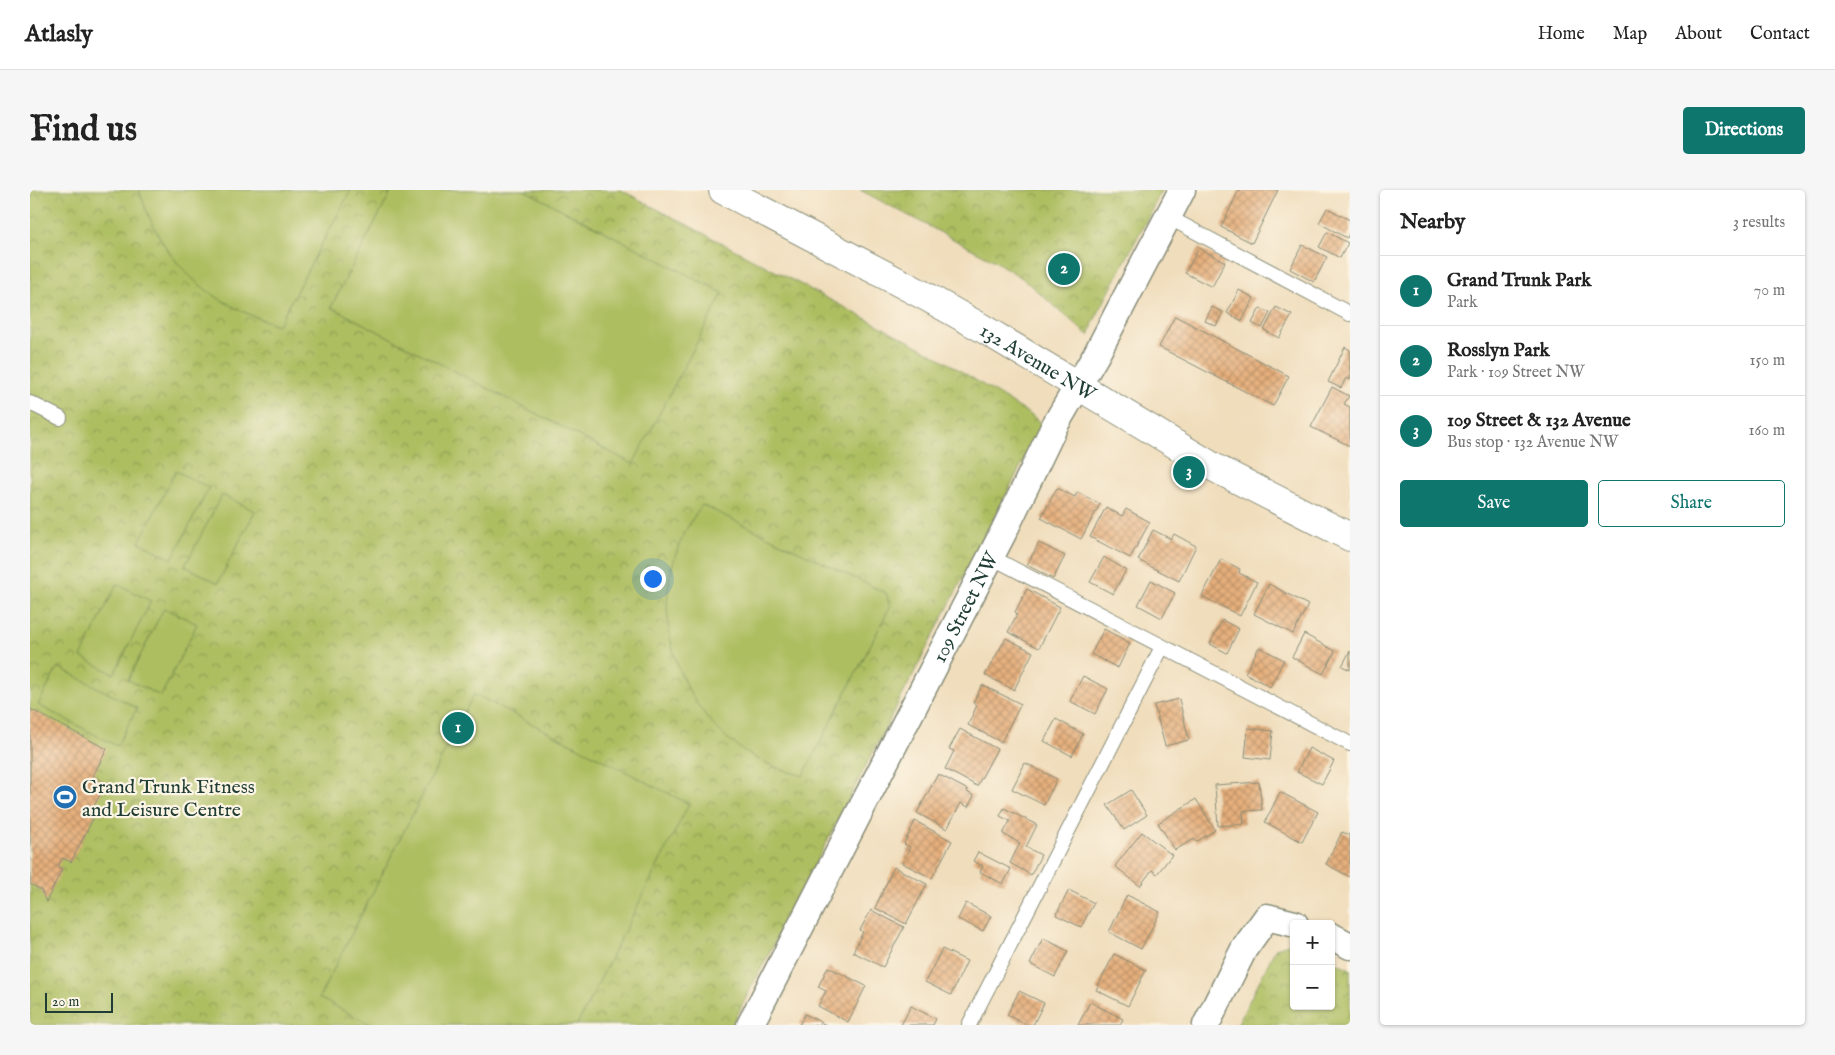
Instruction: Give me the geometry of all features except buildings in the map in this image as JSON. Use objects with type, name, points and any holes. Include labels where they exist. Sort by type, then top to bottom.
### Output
[{"type":"street","name":"132 Avenue NW","points":[[723,190],[927,297],[1215,468],[1350,537]]},
{"type":"street","name":"109 Street NW","points":[[750,1025],[991,557],[1055,425],[1079,386],[1182,190]]},
{"type":"street","points":[[1206,1025],[1244,949],[1267,917],[1290,923]]},
{"type":"street","points":[[1335,938],[1350,946]]},
{"type":"lane","points":[[1168,217],[1349,310]]},
{"type":"lane","points":[[30,403],[60,418]]},
{"type":"lane","points":[[991,557],[1350,744]]},
{"type":"lane","points":[[969,1025],[1162,647]]},
{"type":"green space","points":[[30,190],[621,190],[937,356],[1034,417],[1042,425],[732,1025],[30,1025]]},
{"type":"green space","points":[[139,190],[351,190],[278,325],[229,305],[190,277],[161,239],[149,216]]},
{"type":"green space","points":[[392,190],[524,190],[723,293],[633,464],[331,307]]},
{"type":"green space","points":[[860,190],[1162,190],[1093,323],[1089,336],[1022,278],[993,260]]},
{"type":"green space","points":[[176,471],[209,488],[172,559],[139,542]]},
{"type":"green space","points":[[222,495],[255,511],[218,583],[185,566]]},
{"type":"green space","points":[[702,505],[886,593],[890,607],[803,776],[780,769],[758,759],[744,751],[721,732],[701,710],[686,685],[675,657],[669,629],[668,599],[671,570],[683,536]]},
{"type":"green space","points":[[117,584],[151,601],[114,674],[81,657]]},
{"type":"green space","points":[[164,608],[197,624],[161,696],[128,680]]},
{"type":"green space","points":[[58,667],[137,708],[117,746],[38,705]]},
{"type":"green space","points":[[474,694],[689,804],[577,1025],[372,1025],[319,998]]},
{"type":"green space","points":[[1290,943],[1290,1010],[1335,1010],[1335,962],[1350,969],[1350,1025],[1237,1025],[1276,948]]},
{"type":"place","name":"Rosslyn Park","points":[[1064,269]]},
{"type":"place","name":"109 Street & 132 Avenue","points":[[1189,472]]},
{"type":"place","name":"Grand Trunk Park","points":[[458,728]]},
{"type":"place","name":"Grand Trunk Fitness and Leisure Centre","points":[[65,797]]}]
